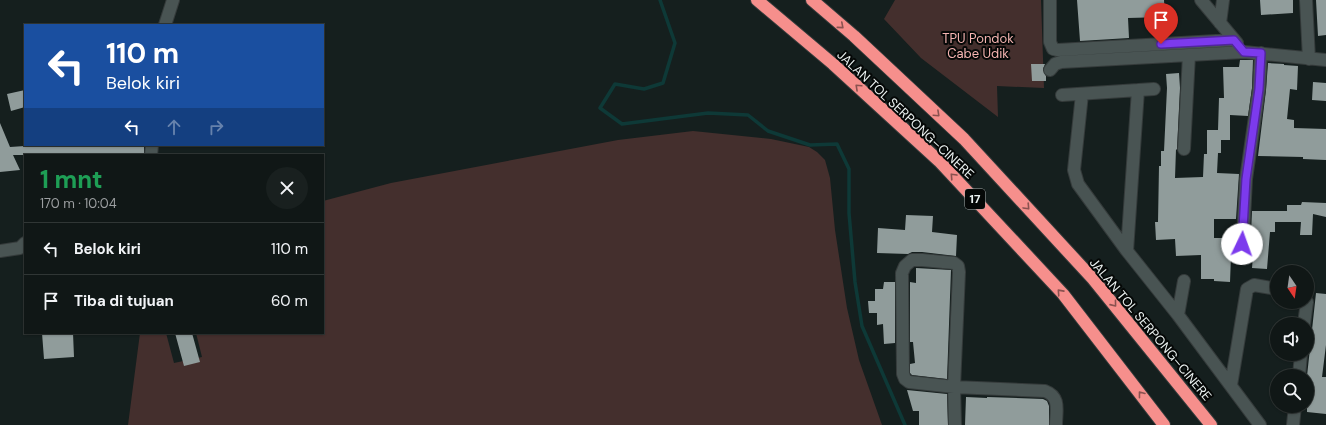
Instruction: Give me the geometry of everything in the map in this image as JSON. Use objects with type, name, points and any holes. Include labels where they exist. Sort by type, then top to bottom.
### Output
[{"type":"highway","name":"JALAN TOL SERPONG–CINERE","points":[[757,0],[833,64],[939,161],[1063,294],[1164,425]]},
{"type":"highway","name":"JALAN TOL SERPONG–CINERE","points":[[812,0],[854,36],[964,139],[1093,279],[1211,425]]},
{"type":"street","points":[[165,24],[173,0]]},
{"type":"street","points":[[1050,0],[1050,42],[1053,49],[1058,50],[1234,40]]},
{"type":"street","points":[[1201,0],[1244,52]]},
{"type":"street","points":[[1220,23],[1223,0]]},
{"type":"street","points":[[1306,0],[1309,59]]},
{"type":"street","points":[[1050,70],[1056,64],[1061,62],[1244,52],[1326,60]]},
{"type":"street","points":[[1242,257],[1246,179],[1259,89],[1261,53]]},
{"type":"street","points":[[1184,149],[1189,55]]},
{"type":"street","points":[[1062,95],[1154,89]]},
{"type":"street","points":[[1127,251],[1138,90]]},
{"type":"street","points":[[1082,94],[1074,170],[1078,184],[1127,251],[1178,314],[1260,425]]},
{"type":"street","points":[[0,251],[20,248],[24,244]]},
{"type":"street","points":[[955,425],[954,387],[958,266],[954,263],[912,260],[904,266],[902,273],[903,374],[905,379],[909,382],[954,387],[1046,391],[1052,394],[1056,400],[1056,425]]},
{"type":"street","points":[[1178,314],[1184,281]]},
{"type":"street","points":[[1230,385],[1247,289],[1254,285],[1270,288]]},
{"type":"street","points":[[1293,425],[1294,413]]},
{"type":"green space","name":"TPU Pondok Cabe Udik","points":[[895,0],[1041,0],[1044,88],[997,86],[998,117],[921,58],[884,19]]},
{"type":"green space","points":[[693,131],[771,139],[809,147],[825,160],[830,178],[835,230],[847,308],[859,360],[882,425],[128,425],[140,334],[166,334],[174,363],[202,357],[196,334],[324,334],[324,201],[391,183],[618,140]]},
{"type":"building","points":[[1077,0],[1164,0],[1165,17],[1128,18],[1129,38],[1080,41]]},
{"type":"building","points":[[1260,0],[1293,0],[1293,13],[1261,15]]},
{"type":"building","points":[[1316,0],[1326,0],[1326,35],[1318,36]]},
{"type":"building","points":[[1240,60],[1253,60],[1252,88],[1248,116],[1230,115],[1230,140],[1221,140],[1221,153],[1218,153],[1217,173],[1239,174],[1236,219],[1214,219],[1214,238],[1235,238],[1235,256],[1231,256],[1230,282],[1214,281],[1214,279],[1201,279],[1201,255],[1176,256],[1175,239],[1156,240],[1155,222],[1158,222],[1159,166],[1161,166],[1161,151],[1164,151],[1167,88],[1166,74],[1179,73],[1180,88],[1175,178],[1203,177],[1204,154],[1207,154],[1207,130],[1218,130],[1219,98],[1224,98],[1223,67],[1239,67]]},
{"type":"building","points":[[1268,63],[1298,66],[1297,90],[1290,89],[1287,119],[1294,120],[1294,128],[1326,129],[1326,160],[1303,159],[1303,157],[1258,156]]},
{"type":"building","points":[[1031,64],[1045,64],[1043,69],[1046,76],[1046,81],[1032,81]]},
{"type":"building","points":[[1313,82],[1326,83],[1326,101],[1312,100]]},
{"type":"building","points":[[24,90],[24,107],[11,111],[7,94]]},
{"type":"building","points":[[0,123],[10,147],[144,146],[144,154],[13,155],[20,170],[0,172]]},
{"type":"building","points":[[1302,202],[1326,203],[1326,217],[1313,214],[1312,235],[1300,235],[1301,222],[1275,222],[1275,232],[1270,232],[1267,269],[1252,268],[1253,256],[1250,256],[1252,211],[1287,211],[1287,205],[1301,205]]},
{"type":"building","points":[[906,215],[933,216],[932,232],[957,235],[956,256],[922,252],[912,252],[908,254],[877,253],[878,228],[905,230]]},
{"type":"building","points":[[916,268],[951,270],[947,379],[912,375],[910,373],[910,364],[915,363],[913,342],[910,342],[910,282],[916,283]]},
{"type":"building","points":[[884,282],[895,282],[895,343],[884,344],[883,324],[877,325],[877,313],[869,313],[868,301],[875,301],[875,289],[883,289]]},
{"type":"building","points":[[1316,293],[1326,294],[1326,345],[1322,377],[1326,377],[1326,414],[1314,413],[1314,369],[1308,369],[1309,361],[1314,361],[1313,317]]},
{"type":"building","points":[[42,334],[73,334],[74,357],[44,359]]},
{"type":"building","points":[[175,334],[192,334],[200,362],[184,366]]},
{"type":"building","points":[[907,390],[947,394],[948,425],[919,425],[919,411],[913,411]]},
{"type":"building","points":[[966,397],[1043,399],[1047,401],[1049,406],[1049,425],[965,425]]},
{"type":"waterway","points":[[660,0],[675,43],[663,83],[644,89],[615,84],[600,108],[622,124],[708,113],[748,115],[768,131],[810,145],[837,144],[849,169],[849,213],[855,282],[862,326],[905,425]]},
{"type":"route","points":[[1161,44],[1234,40],[1244,52],[1261,53],[1259,89],[1246,179],[1242,244]]}]
